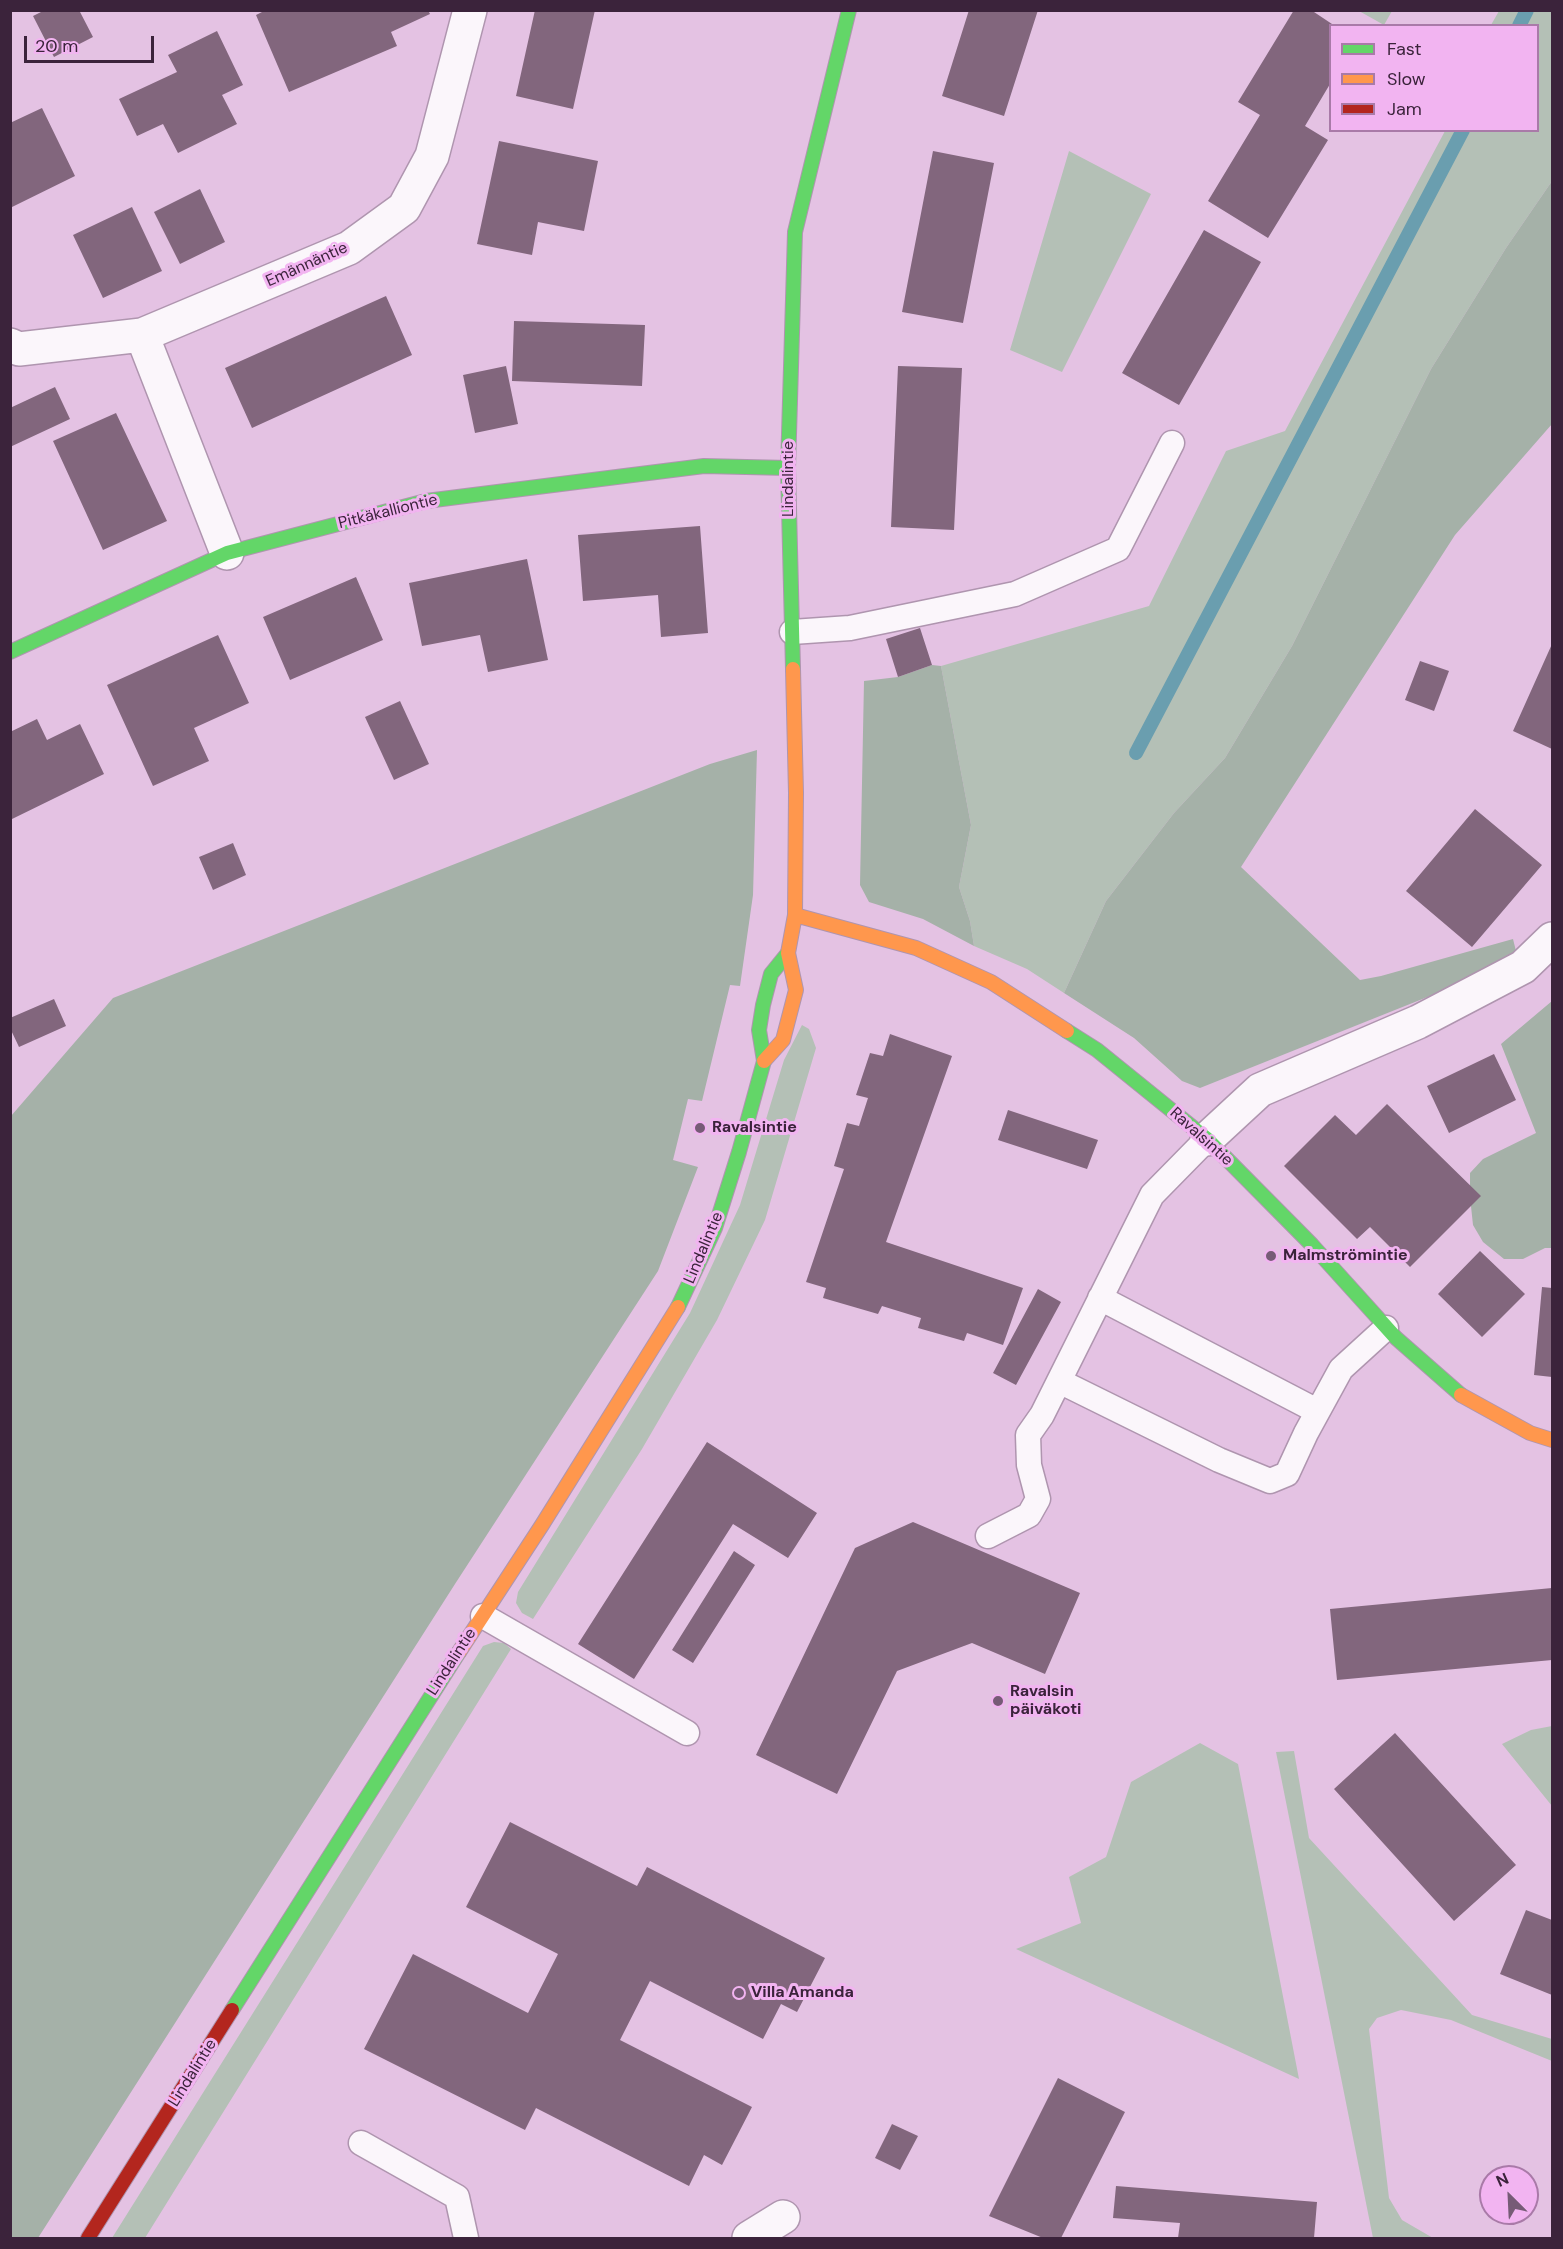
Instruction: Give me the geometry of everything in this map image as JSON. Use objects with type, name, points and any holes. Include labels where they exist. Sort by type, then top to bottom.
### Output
[{"type":"street","name":"Emännäntie","points":[[10,345],[20,349],[142,335],[349,248],[404,208],[432,156],[470,10]]},
{"type":"street","name":"Lindalintie","points":[[764,1061],[783,1041],[796,990],[788,953],[795,915],[796,793],[788,468],[795,232],[849,10]]},
{"type":"street","points":[[142,335],[227,553]]},
{"type":"street","name":"Pitkäkalliontie","points":[[10,652],[227,553],[426,501],[704,466],[788,468]]},
{"type":"street","name":"Ravalsintie","points":[[795,915],[916,948],[991,982],[1097,1050],[1207,1140],[1312,1245],[1386,1328],[1457,1393],[1530,1433],[1552,1440]]},
{"type":"street","points":[[1207,1140],[1260,1090],[1418,1022],[1523,967],[1552,939]]},
{"type":"street","name":"Lindalintie","points":[[88,2238],[677,1310],[715,1228],[740,1152],[764,1061],[759,1030],[763,1005],[771,974],[788,953]]},
{"type":"street","points":[[749,2238],[783,2217]]},
{"type":"lane","points":[[792,632],[850,628],[1015,594],[1118,549],[1172,443]]},
{"type":"lane","points":[[988,1536],[1029,1515],[1038,1499],[1029,1465],[1028,1435],[1042,1415],[1152,1195],[1207,1140]]},
{"type":"lane","points":[[1100,1298],[1317,1411]]},
{"type":"lane","points":[[1059,1381],[1219,1460],[1270,1481],[1287,1474],[1317,1411],[1341,1369],[1386,1328]]},
{"type":"lane","points":[[483,1616],[687,1733]]},
{"type":"lane","points":[[361,2142],[457,2197],[466,2238]]},
{"type":"shaded area","points":[[1359,11],[1392,11],[1385,24]]},
{"type":"shaded area","points":[[1499,11],[1552,11],[1552,181],[1506,248],[1431,369],[1292,646],[1225,758],[1174,813],[1106,901],[1064,993],[1027,969],[974,946],[970,921],[959,887],[971,825],[941,666],[1149,606],[1226,451],[1285,431],[1444,132],[1539,132],[1539,24],[1492,24]]},
{"type":"shaded area","points":[[1069,151],[1151,194],[1062,372],[1010,350]]},
{"type":"shaded area","points":[[1552,181],[1552,424],[1455,535],[1241,867],[1360,980],[1513,939],[1516,951],[1460,984],[1200,1088],[1182,1081],[1134,1038],[1064,993],[1106,901],[1174,813],[1225,758],[1292,646],[1431,369],[1506,248]]},
{"type":"shaded area","points":[[932,665],[941,666],[971,825],[959,887],[970,921],[974,946],[923,919],[869,902],[860,885],[864,681],[898,677]]},
{"type":"shaded area","points":[[757,750],[753,895],[740,986],[730,985],[702,1101],[688,1099],[673,1160],[698,1167],[658,1271],[455,1584],[38,2238],[11,2238],[11,1116],[113,998],[710,764]]},
{"type":"shaded area","points":[[1552,1001],[1552,1248],[1545,1248],[1523,1259],[1504,1259],[1483,1242],[1473,1225],[1470,1173],[1483,1159],[1536,1133],[1501,1044]]},
{"type":"shaded area","points":[[802,1025],[809,1029],[816,1048],[765,1220],[717,1320],[642,1449],[533,1619],[522,1613],[516,1603],[518,1592],[690,1313],[740,1205],[784,1060]]},
{"type":"shaded area","points":[[494,1642],[504,1643],[511,1649],[145,2238],[112,2238],[483,1646]]},
{"type":"shaded area","points":[[1552,1726],[1552,1806],[1502,1744],[1531,1730]]},
{"type":"shaded area","points":[[1200,1743],[1238,1764],[1299,2079],[1016,1949],[1081,1923],[1069,1877],[1106,1857],[1131,1782]]},
{"type":"shaded area","points":[[1294,1751],[1309,1838],[1472,2015],[1552,2039],[1552,2061],[1451,2020],[1401,2010],[1377,2018],[1369,2029],[1389,2198],[1402,2220],[1433,2238],[1373,2238],[1276,1752]]},
{"type":"building","points":[[45,10],[79,10],[93,37],[54,57],[33,16]]},
{"type":"building","points":[[266,10],[428,10],[430,14],[391,32],[397,46],[289,92],[256,15]]},
{"type":"building","points":[[535,10],[595,10],[573,109],[516,96]]},
{"type":"building","points":[[969,10],[1038,10],[1004,116],[942,96]]},
{"type":"building","points":[[1294,10],[1311,10],[1332,24],[1329,24],[1329,86],[1305,126],[1328,140],[1268,238],[1208,201],[1260,115],[1238,102]]},
{"type":"building","points":[[217,31],[243,85],[222,95],[237,124],[178,153],[163,124],[137,136],[119,99],[177,72],[168,55]]},
{"type":"building","points":[[42,108],[75,176],[10,208],[10,123]]},
{"type":"building","points":[[499,141],[598,161],[584,231],[538,222],[532,255],[477,244]]},
{"type":"building","points":[[933,151],[994,163],[963,323],[902,312]]},
{"type":"building","points":[[200,189],[225,242],[180,264],[154,212]]},
{"type":"building","points":[[132,207],[162,271],[103,298],[73,235]]},
{"type":"building","points":[[1204,230],[1261,262],[1179,405],[1122,373]]},
{"type":"building","points":[[386,296],[412,355],[252,428],[225,368]]},
{"type":"building","points":[[514,321],[645,325],[642,386],[512,381]]},
{"type":"building","points":[[506,366],[518,424],[475,433],[463,375]]},
{"type":"building","points":[[898,366],[962,368],[954,530],[891,527]]},
{"type":"building","points":[[55,387],[70,419],[10,447],[10,408]]},
{"type":"building","points":[[116,413],[167,521],[103,550],[53,441]]},
{"type":"building","points":[[700,526],[708,633],[661,637],[658,595],[583,601],[578,535]]},
{"type":"building","points":[[527,559],[548,660],[488,672],[480,635],[422,646],[409,583]]},
{"type":"building","points":[[356,577],[383,640],[290,680],[263,617]]},
{"type":"building","points":[[920,628],[932,665],[898,677],[886,639]]},
{"type":"building","points":[[218,635],[249,703],[194,728],[209,761],[153,786],[107,685]]},
{"type":"building","points":[[1552,644],[1552,749],[1513,731]]},
{"type":"building","points":[[1420,661],[1449,671],[1434,711],[1405,700]]},
{"type":"building","points":[[400,701],[429,764],[394,780],[365,717]]},
{"type":"building","points":[[37,719],[47,740],[80,724],[104,774],[10,820],[10,732]]},
{"type":"building","points":[[1475,809],[1542,865],[1472,947],[1406,891]]},
{"type":"building","points":[[233,843],[246,875],[213,890],[199,857]]},
{"type":"building","points":[[54,999],[66,1026],[19,1047],[10,1028],[10,1018]]},
{"type":"building","points":[[890,1034],[952,1056],[886,1242],[1023,1288],[1003,1345],[967,1333],[964,1341],[918,1328],[921,1318],[882,1306],[878,1314],[823,1298],[826,1288],[806,1282],[844,1169],[834,1166],[847,1123],[859,1126],[868,1098],[856,1095],[870,1053],[883,1056]]},
{"type":"building","points":[[1494,1054],[1516,1100],[1449,1133],[1427,1086]]},
{"type":"building","points":[[1387,1104],[1481,1196],[1410,1267],[1370,1227],[1357,1239],[1284,1166],[1335,1115],[1356,1135]]},
{"type":"building","points":[[1008,1110],[1098,1140],[1087,1169],[998,1140]]},
{"type":"building","points":[[1480,1251],[1525,1294],[1482,1337],[1438,1294]]},
{"type":"building","points":[[1542,1287],[1552,1288],[1552,1377],[1534,1375]]},
{"type":"building","points":[[1038,1289],[1061,1302],[1016,1385],[993,1373]]},
{"type":"building","points":[[707,1442],[817,1513],[788,1558],[733,1524],[634,1679],[578,1644]]},
{"type":"building","points":[[913,1522],[1080,1593],[1045,1674],[972,1643],[897,1671],[837,1794],[756,1755],[855,1548]]},
{"type":"building","points":[[734,1551],[755,1565],[693,1663],[672,1650]]},
{"type":"building","points":[[1552,1588],[1552,1660],[1337,1680],[1330,1609]]},
{"type":"building","points":[[1395,1733],[1516,1865],[1454,1921],[1334,1789]]},
{"type":"building","name":"Villa Amanda","points":[[510,1822],[637,1886],[647,1867],[825,1958],[797,2012],[781,2004],[763,2039],[650,1981],[620,2040],[752,2107],[722,2165],[704,2155],[689,2186],[536,2108],[525,2130],[364,2049],[413,1954],[528,2013],[558,1954],[466,1907]]},
{"type":"building","points":[[1526,1910],[1552,1920],[1552,1995],[1500,1974]]},
{"type":"building","points":[[1058,2078],[1125,2112],[1061,2238],[1043,2238],[989,2216]]},
{"type":"building","points":[[892,2124],[918,2136],[900,2170],[875,2158]]},
{"type":"building","points":[[1116,2186],[1317,2202],[1314,2238],[1178,2238],[1180,2223],[1113,2218]]},
{"type":"waterway","points":[[1520,24],[1527,10]]},
{"type":"waterway","points":[[1136,753],[1462,132]]},
{"type":"traffic: fast","points":[[793,669],[788,468],[795,232],[849,10]]},
{"type":"traffic: fast","points":[[10,652],[227,553],[426,501],[704,466],[788,468]]},
{"type":"traffic: fast","points":[[678,1307],[715,1228],[739,1152],[764,1061],[759,1030],[763,1005],[771,974],[788,953]]},
{"type":"traffic: fast","points":[[1067,1031],[1097,1050],[1207,1139],[1312,1245],[1396,1338],[1461,1395]]},
{"type":"traffic: fast","points":[[232,2010],[459,1652]]},
{"type":"traffic: slow","points":[[764,1061],[783,1040],[796,990],[788,953],[795,915],[796,793],[793,669]]},
{"type":"traffic: slow","points":[[795,915],[916,948],[991,982],[1067,1031]]},
{"type":"traffic: slow","points":[[459,1652],[542,1525],[678,1307]]},
{"type":"traffic: slow","points":[[1461,1395],[1530,1433],[1552,1440]]},
{"type":"traffic: jam","points":[[88,2238],[232,2010]]},
{"type":"place","name":"Ravalsintie","points":[[700,1128]]},
{"type":"place","name":"Malmströmintie","points":[[1271,1256]]},
{"type":"place","name":"Ravalsin päiväkoti","points":[[998,1701]]},
{"type":"place","name":"Villa Amanda","points":[[739,1993]]}]
